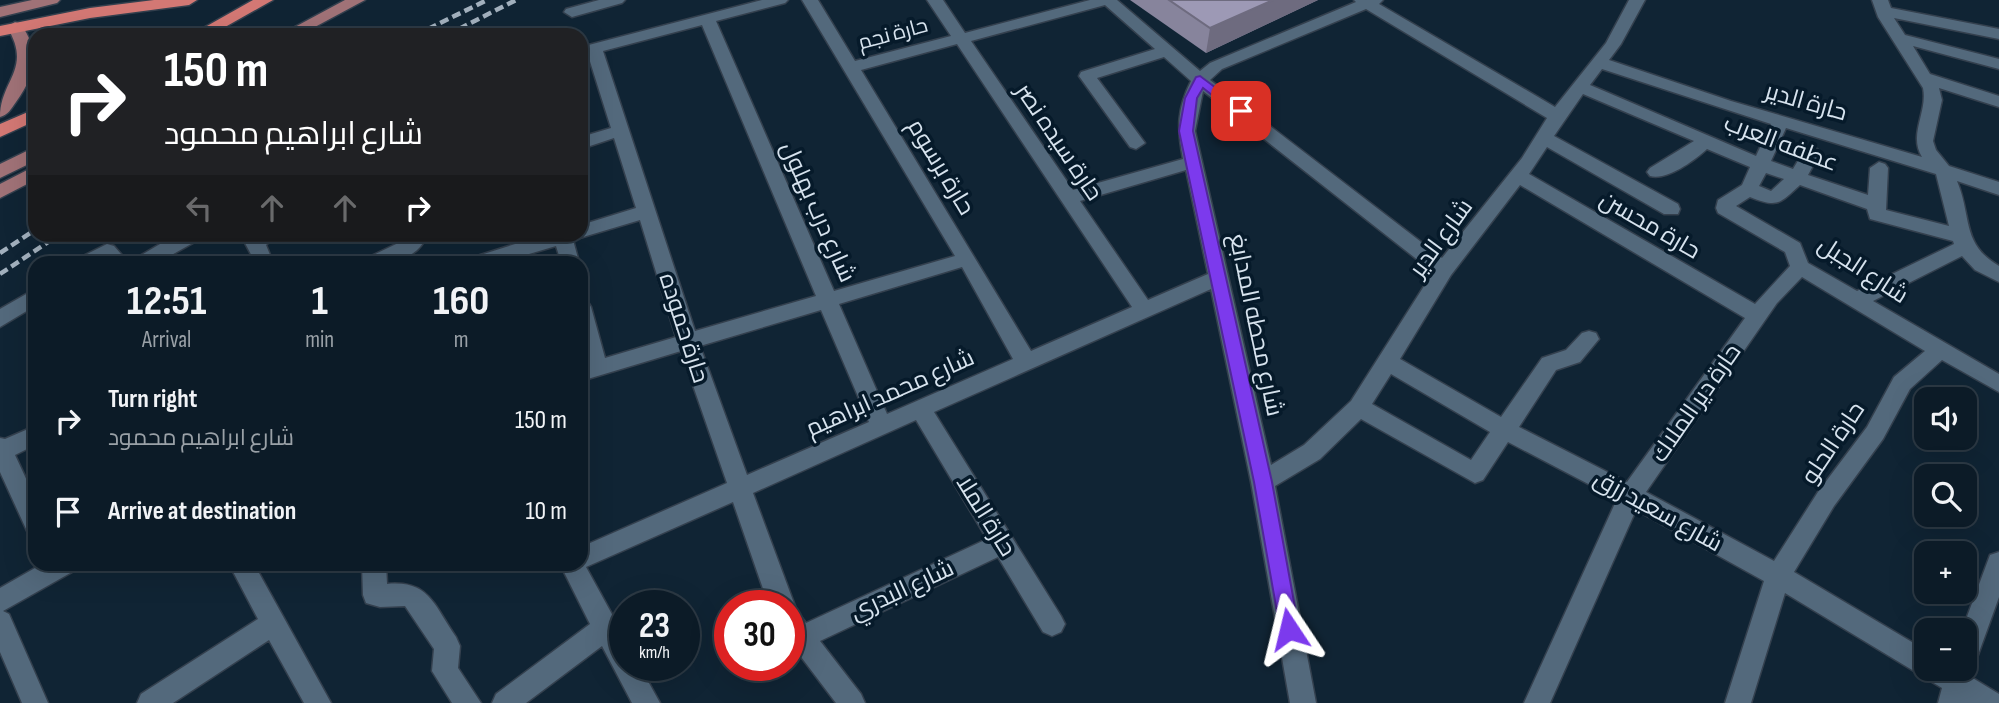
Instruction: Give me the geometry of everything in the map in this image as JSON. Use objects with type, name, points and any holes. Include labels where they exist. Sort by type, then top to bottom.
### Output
[{"type":"highway","points":[[5,31],[90,13],[189,0]]},
{"type":"highway","points":[[212,28],[265,0]]},
{"type":"highway","points":[[0,131],[28,117]]},
{"type":"main road","points":[[0,12],[52,0]]},
{"type":"main road","points":[[302,28],[357,0]]},
{"type":"main road","points":[[0,113],[12,98],[26,69],[26,46],[5,31]]},
{"type":"main road","points":[[0,172],[28,162]]},
{"type":"main road","points":[[0,192],[28,166]]},
{"type":"street","points":[[572,12],[617,0]]},
{"type":"street","points":[[588,49],[780,0]]},
{"type":"street","name":"حارة برسوم","points":[[810,0],[967,259],[1026,362]]},
{"type":"street","name":"حارة سيده نصر","points":[[935,0],[1144,310]]},
{"type":"street","points":[[1108,0],[1200,80],[1444,270]]},
{"type":"street","name":"حارة نجم","points":[[852,67],[1108,0]]},
{"type":"street","name":"شارع الدير","points":[[1263,482],[1312,452],[1359,407],[1444,270],[1518,176],[1557,116],[1613,44],[1637,0]]},
{"type":"street","points":[[1200,80],[1216,66],[1368,1],[1557,116]]},
{"type":"street","points":[[1881,5],[1999,34]]},
{"type":"street","points":[[1881,5],[1926,78],[1934,100],[1924,141],[1925,147],[1942,168],[1963,241],[1973,260],[1999,275]]},
{"type":"street","name":"شارع درب بهلول","points":[[707,19],[830,300],[881,425]]},
{"type":"street","points":[[1899,37],[1999,64]]},
{"type":"street","points":[[1136,143],[1087,76],[1168,50]]},
{"type":"street","name":"حارة حموده","points":[[588,51],[622,130],[688,341],[738,489],[776,590]]},
{"type":"street","name":"حارة الدير","points":[[1599,62],[1781,121],[1942,168],[1999,189]]},
{"type":"street","points":[[1926,78],[1999,102]]},
{"type":"street","name":"شارع محطه المدابغ","points":[[1200,80],[1191,98],[1186,131],[1263,482],[1303,703]]},
{"type":"street","name":"عطفه العرب","points":[[1580,87],[1706,140],[1726,152],[1876,205],[1877,214],[1963,241]]},
{"type":"street","name":"شارع الجبل","points":[[1781,121],[1749,189],[1723,205],[1793,248],[1800,267],[1999,384]]},
{"type":"street","points":[[588,141],[622,130]]},
{"type":"street","points":[[1544,138],[1671,209]]},
{"type":"street","points":[[1656,172],[1693,152],[1706,140]]},
{"type":"street","points":[[1749,189],[1771,200],[1798,177],[1811,153]]},
{"type":"street","points":[[1068,198],[1193,162]]},
{"type":"street","points":[[1876,205],[1879,168]]},
{"type":"street","name":"حارة محسن","points":[[1518,176],[1758,316]]},
{"type":"street","points":[[588,229],[647,211]]},
{"type":"street","points":[[1857,300],[1963,241]]},
{"type":"street","points":[[155,256],[179,242]]},
{"type":"street","points":[[385,256],[406,242]]},
{"type":"street","points":[[500,256],[546,242]]},
{"type":"street","points":[[589,371],[967,259]]},
{"type":"street","name":"حارة دير الملاك","points":[[1536,703],[1631,495],[1770,298],[1800,267]]},
{"type":"street","name":"شارع محمد ابراهيم","points":[[588,555],[1220,277]]},
{"type":"street","points":[[0,319],[28,301]]},
{"type":"street","points":[[1359,407],[1472,473],[1480,470],[1549,364],[1573,356],[1589,339]]},
{"type":"street","name":"حارة الحلو","points":[[1738,703],[1777,576],[1826,499],[1875,433],[1902,383],[1941,349]]},
{"type":"street","name":"شارع سعيد رزق","points":[[1387,362],[1505,430],[1631,495],[1777,576],[1914,657]]},
{"type":"street","name":"حارة الملا","points":[[920,408],[1052,624]]},
{"type":"street","points":[[28,438],[1,450],[28,509]]},
{"type":"street","name":"شارع البدري","points":[[805,625],[1003,543]]},
{"type":"street","points":[[1977,623],[1999,563]]},
{"type":"street","points":[[0,601],[48,571]]},
{"type":"street","points":[[245,571],[318,703]]},
{"type":"street","points":[[374,571],[375,595],[383,597],[406,593],[413,596],[447,646],[445,671],[468,703]]},
{"type":"street","points":[[576,571],[609,635]]},
{"type":"street","points":[[0,622],[35,703]]},
{"type":"street","points":[[150,703],[274,623]]},
{"type":"street","points":[[505,703],[605,628]]},
{"type":"street","points":[[805,641],[852,703]]},
{"type":"street","points":[[634,681],[647,703]]},
{"type":"street","points":[[1952,681],[1990,703]]},
{"type":"building","points":[[1169,0],[1273,0],[1210,28]]},
{"type":"railway","points":[[430,28],[487,0]]},
{"type":"railway","points":[[461,28],[516,0]]},
{"type":"railway","points":[[0,253],[28,235]]},
{"type":"railway","points":[[0,274],[48,242]]},
{"type":"route","points":[[1241,111],[1200,80],[1191,98],[1186,131],[1263,482],[1289,629]]}]
